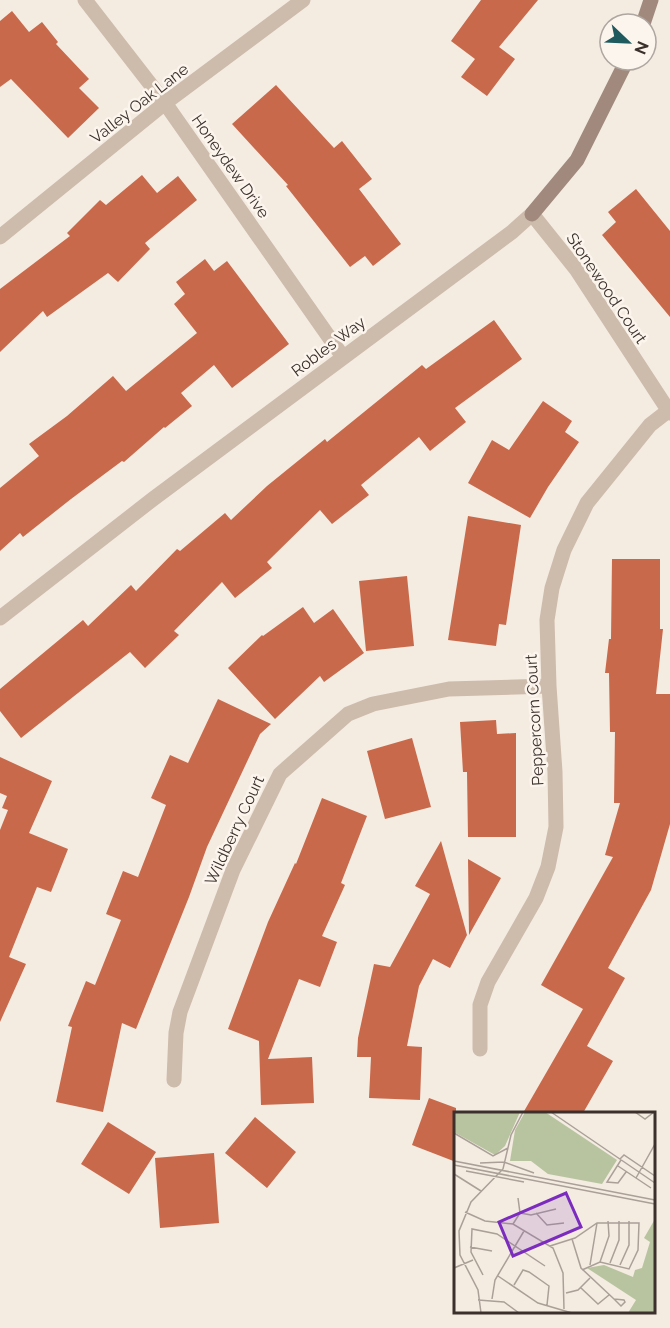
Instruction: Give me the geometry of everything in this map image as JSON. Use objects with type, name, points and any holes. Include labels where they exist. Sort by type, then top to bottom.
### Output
[{"type":"street","name":"Honeydew Drive","points":[[85,0],[165,103],[343,357]]},
{"type":"street","name":"Valley Oak Lane","points":[[0,237],[165,103],[303,0]]},
{"type":"street","name":"Robles Way","points":[[0,618],[153,499],[504,238],[532,214],[577,160],[621,72]]},
{"type":"street","name":"Stonewood Court","points":[[532,214],[576,268],[669,412]]},
{"type":"street","name":"Peppercorn Court","points":[[480,1049],[480,1005],[488,982],[536,898],[548,867],[556,827],[547,620],[552,588],[564,550],[587,503],[650,425],[669,412]]},
{"type":"street","name":"Wildberry Court","points":[[174,1080],[176,1033],[180,1012],[233,870],[280,774],[348,714],[373,704],[449,689],[549,686]]},
{"type":"building","points":[[481,0],[538,0],[499,47],[515,59],[487,96],[461,77],[475,59],[451,41]]},
{"type":"building","points":[[12,11],[29,32],[42,22],[58,42],[56,44],[89,79],[79,88],[99,108],[68,138],[11,79],[0,87],[0,21]]},
{"type":"building","points":[[276,85],[334,148],[342,141],[372,179],[359,189],[401,244],[373,266],[365,256],[350,267],[286,186],[288,185],[232,124]]},
{"type":"building","points":[[142,175],[157,193],[178,176],[197,200],[145,243],[150,249],[118,282],[108,273],[47,317],[43,311],[0,352],[0,289],[70,236],[67,233],[100,200],[106,205]]},
{"type":"building","points":[[636,189],[670,231],[670,317],[602,235],[616,222],[608,212]]},
{"type":"building","points":[[205,259],[214,271],[227,261],[289,344],[232,388],[214,365],[181,393],[192,406],[124,462],[122,461],[23,537],[20,533],[0,551],[0,488],[39,456],[29,444],[67,416],[113,376],[126,391],[197,333],[174,304],[185,294],[176,282]]},
{"type":"building","points":[[494,320],[522,359],[455,408],[466,422],[430,451],[419,437],[361,485],[369,495],[332,524],[320,510],[267,562],[272,568],[235,598],[222,582],[174,631],[179,635],[145,668],[130,652],[21,738],[0,711],[0,689],[83,620],[88,626],[131,585],[136,591],[177,549],[180,551],[225,513],[231,520],[267,486],[325,439],[327,442],[422,365],[426,369]]},
{"type":"building","points":[[543,401],[572,421],[565,432],[579,442],[530,518],[468,483],[492,440],[509,450]]},
{"type":"building","points":[[468,516],[521,525],[506,625],[499,624],[496,646],[448,640]]},
{"type":"building","points":[[612,559],[660,559],[660,629],[663,629],[656,694],[670,694],[670,824],[651,890],[608,968],[625,978],[587,1046],[613,1061],[584,1112],[524,1112],[583,1009],[541,985],[613,857],[605,855],[620,803],[614,803],[615,732],[610,732],[609,673],[605,673],[609,639],[611,639]]},
{"type":"building","points":[[407,576],[414,646],[366,651],[359,581]]},
{"type":"building","points":[[303,607],[314,623],[333,609],[364,653],[324,682],[320,676],[275,719],[228,668],[262,635]]},
{"type":"building","points":[[218,699],[271,724],[260,734],[207,847],[136,1029],[122,1023],[103,1112],[56,1102],[72,1027],[68,1026],[86,981],[95,985],[121,920],[106,914],[123,871],[138,877],[166,805],[151,798],[170,755],[188,763]]},
{"type":"building","points":[[496,720],[497,734],[516,733],[516,837],[468,837],[467,772],[463,772],[460,722]]},
{"type":"building","points":[[412,738],[431,807],[385,819],[367,751]]},
{"type":"building","points":[[0,757],[52,781],[29,833],[68,849],[51,892],[37,887],[9,957],[26,964],[0,1022],[0,830],[8,810],[2,808],[7,796],[0,793]]},
{"type":"building","points":[[322,798],[367,816],[341,883],[345,885],[322,936],[337,942],[320,987],[299,979],[268,1059],[312,1057],[314,1103],[261,1105],[259,1041],[228,1029],[268,922],[296,864]]},
{"type":"building","points":[[441,841],[467,935],[450,968],[433,959],[419,986],[407,1046],[422,1047],[420,1100],[369,1098],[371,1057],[357,1057],[358,1038],[374,964],[390,967],[430,894],[415,886]]},
{"type":"building","points":[[468,859],[501,878],[469,935]]},
{"type":"building","points":[[429,1098],[456,1108],[454,1112],[454,1161],[412,1145]]},
{"type":"building","points":[[255,1117],[296,1152],[267,1188],[225,1153]]},
{"type":"building","points":[[108,1122],[156,1152],[129,1194],[81,1164]]},
{"type":"building","points":[[214,1153],[219,1223],[160,1228],[155,1158]]}]
